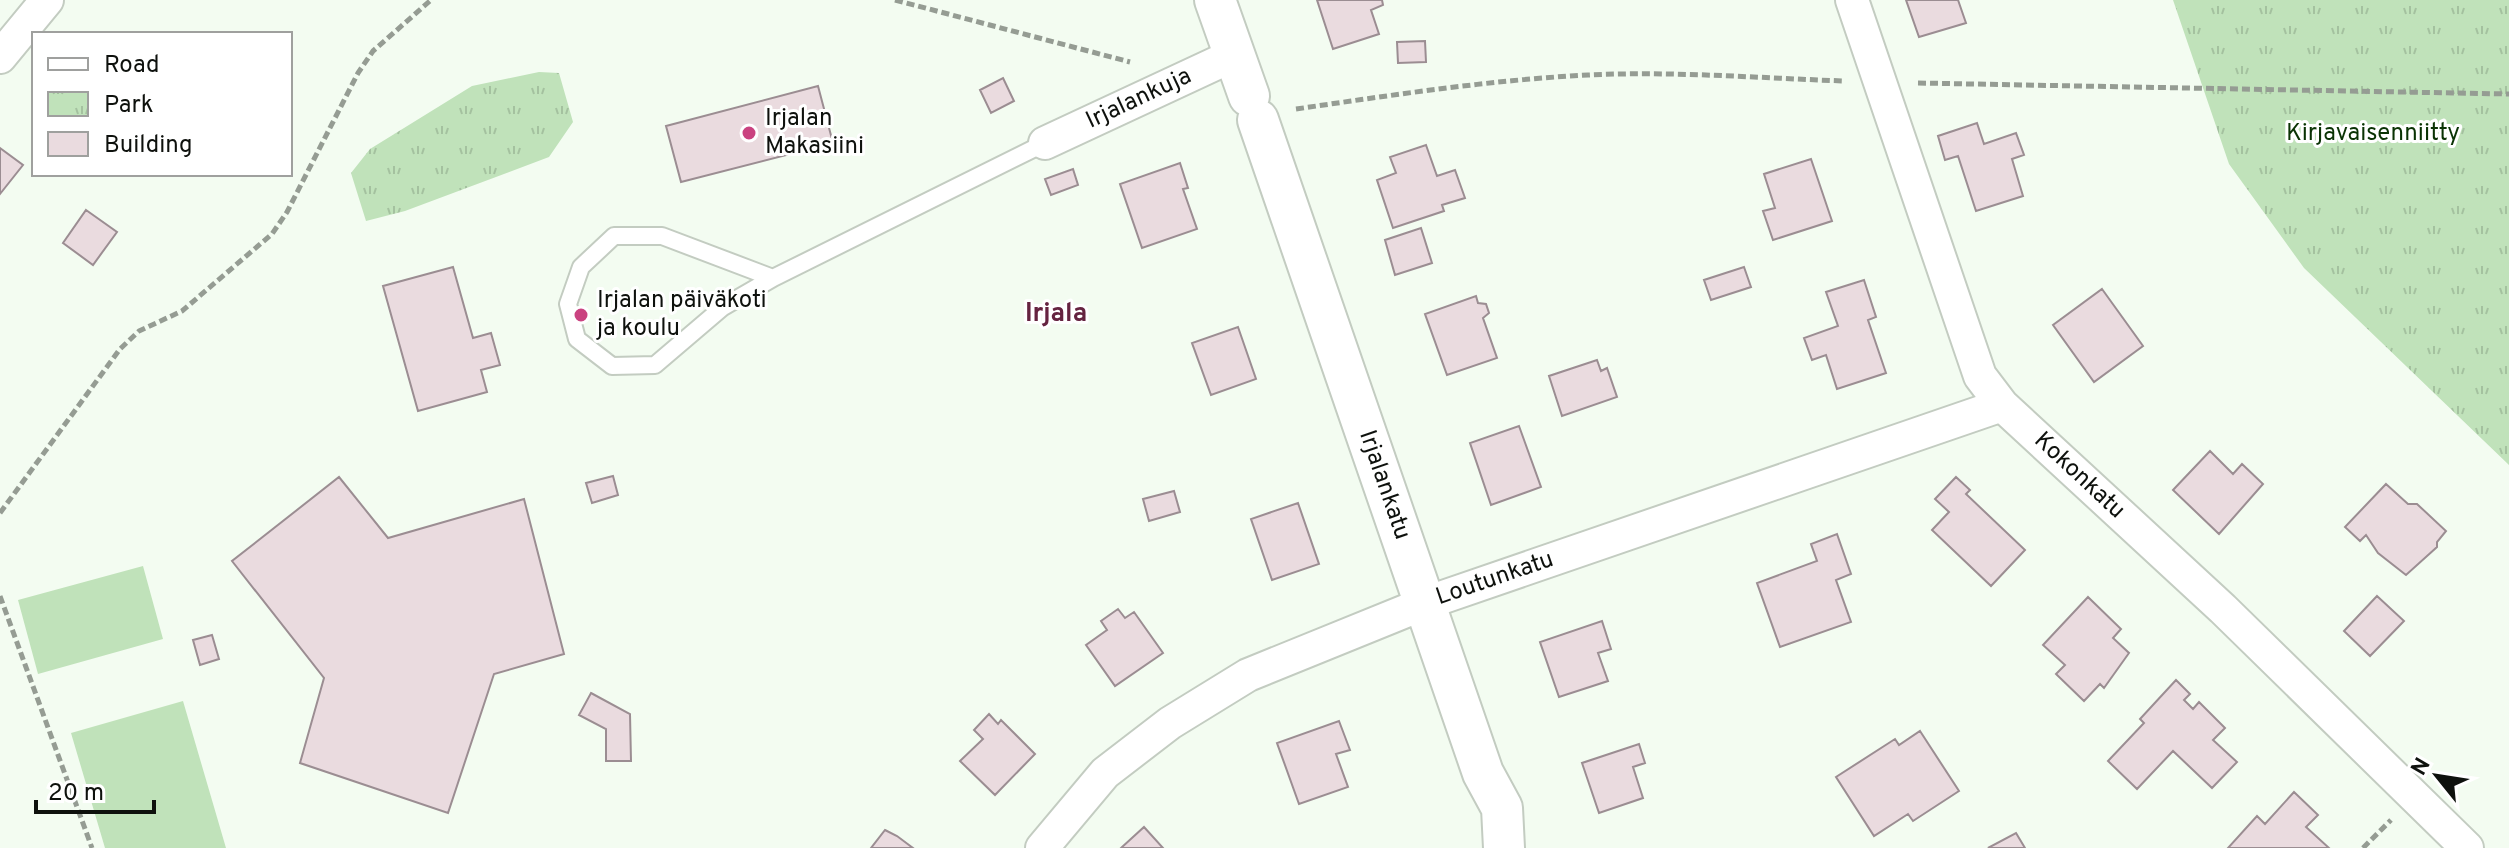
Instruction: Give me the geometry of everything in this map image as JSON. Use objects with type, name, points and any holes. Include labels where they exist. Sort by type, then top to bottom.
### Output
[{"type":"street","points":[[0,57],[47,0]]},
{"type":"street","name":"Irjalankatu","points":[[1215,0],[1483,773],[1502,808],[1504,848]]},
{"type":"street","name":"Kokonkatu","points":[[1852,0],[1980,376],[2002,405],[2223,609],[2467,848]]},
{"type":"street","name":"Irjalankuja","points":[[1045,143],[1234,55]]},
{"type":"street","name":"Loutunkatu","points":[[1042,848],[1105,773],[1170,723],[1248,675],[1423,604],[2002,405]]},
{"type":"lane","points":[[773,278],[662,236],[614,236],[581,267],[568,304],[577,339],[612,366],[655,365],[723,307],[773,278],[1045,143]]},
{"type":"path","points":[[0,513],[120,349],[139,331],[182,311],[272,234],[287,212],[358,73],[373,51],[431,0]]},
{"type":"path","points":[[895,0],[1134,63],[1152,70],[1167,86]]},
{"type":"path","points":[[0,596],[92,848]]},
{"type":"green space","name":"Kirjavaisenniitty","points":[[2173,0],[2509,0],[2509,465],[2304,268],[2229,164]]},
{"type":"green space","points":[[539,72],[559,73],[573,122],[549,157],[405,211],[366,221],[351,173],[370,149],[472,86]]},
{"type":"green space","points":[[143,566],[163,639],[38,674],[18,600]]},
{"type":"green space","points":[[183,701],[226,848],[105,848],[71,733]]},
{"type":"building","points":[[1317,0],[1382,0],[1383,5],[1371,10],[1379,34],[1333,49]]},
{"type":"building","points":[[1906,0],[1958,0],[1966,23],[1919,37]]},
{"type":"building","points":[[1425,41],[1426,62],[1398,63],[1397,42]]},
{"type":"building","points":[[1003,78],[1014,101],[991,113],[980,90]]},
{"type":"building","name":"Irjalan Makasiini","points":[[818,86],[833,143],[681,182],[666,126]]},
{"type":"building","points":[[1977,123],[1984,144],[2016,133],[2024,155],[2012,159],[2023,196],[1976,211],[1958,156],[1945,160],[1938,136]]},
{"type":"building","points":[[1426,145],[1437,176],[1455,170],[1465,198],[1442,205],[1444,211],[1393,228],[1377,180],[1396,173],[1390,157]]},
{"type":"building","points":[[0,148],[23,165],[0,194]]},
{"type":"building","points":[[1811,159],[1832,221],[1773,240],[1763,211],[1775,208],[1764,174]]},
{"type":"building","points":[[1180,163],[1188,188],[1183,189],[1197,229],[1142,248],[1120,184]]},
{"type":"building","points":[[1073,169],[1078,185],[1051,195],[1045,179]]},
{"type":"building","points":[[86,210],[117,232],[93,265],[63,243]]},
{"type":"building","points":[[1421,228],[1432,263],[1395,275],[1385,240]]},
{"type":"building","points":[[453,267],[473,338],[491,333],[500,365],[481,370],[487,392],[418,411],[383,286]]},
{"type":"building","points":[[1744,267],[1751,287],[1711,300],[1704,280]]},
{"type":"building","points":[[1864,280],[1876,317],[1868,320],[1886,373],[1837,389],[1826,355],[1812,360],[1804,338],[1838,326],[1826,292]]},
{"type":"building","points":[[2102,289],[2143,346],[2094,382],[2053,325]]},
{"type":"building","points":[[1476,296],[1478,303],[1486,304],[1489,313],[1483,318],[1497,358],[1447,375],[1425,314]]},
{"type":"building","points":[[1238,327],[1256,379],[1211,395],[1192,343]]},
{"type":"building","points":[[1597,360],[1601,371],[1607,368],[1617,397],[1562,416],[1549,376]]},
{"type":"building","points":[[1519,426],[1541,487],[1491,505],[1470,443]]},
{"type":"building","points":[[2210,451],[2233,474],[2242,464],[2263,484],[2219,534],[2173,490]]},
{"type":"building","points":[[613,476],[618,495],[592,503],[586,483]]},
{"type":"building","points":[[339,477],[388,538],[524,499],[564,654],[494,674],[448,813],[300,763],[324,678],[232,561]]},
{"type":"building","points":[[1956,477],[1970,490],[1966,494],[2025,550],[1991,586],[1932,530],[1949,512],[1935,499]]},
{"type":"building","points":[[2386,484],[2408,504],[2417,504],[2446,531],[2437,542],[2437,547],[2406,575],[2378,553],[2366,535],[2360,541],[2345,527]]},
{"type":"building","points":[[1174,491],[1180,512],[1149,521],[1143,499]]},
{"type":"building","points":[[1298,503],[1319,564],[1272,580],[1251,519]]},
{"type":"building","points":[[1837,534],[1851,574],[1836,580],[1851,622],[1780,647],[1757,583],[1817,561],[1811,544]]},
{"type":"building","points":[[2377,596],[2404,621],[2370,656],[2344,631]]},
{"type":"building","points":[[2088,597],[2121,629],[2113,638],[2129,653],[2104,688],[2100,684],[2084,701],[2056,674],[2065,665],[2043,645]]},
{"type":"building","points":[[1118,609],[1125,618],[1134,612],[1163,653],[1115,686],[1086,645],[1107,630],[1101,621]]},
{"type":"building","points":[[1602,621],[1611,649],[1598,653],[1608,681],[1559,697],[1540,642]]},
{"type":"building","points":[[212,635],[219,659],[200,665],[193,640]]},
{"type":"building","points":[[2176,680],[2190,694],[2184,700],[2193,709],[2199,702],[2225,728],[2213,740],[2237,762],[2212,788],[2173,751],[2137,789],[2108,761],[2144,723],[2140,719]]},
{"type":"building","points":[[591,693],[630,714],[631,761],[606,761],[606,729],[579,715]]},
{"type":"building","points":[[989,714],[998,724],[1001,720],[1035,754],[995,795],[960,761],[983,739],[974,730]]},
{"type":"building","points":[[1339,721],[1350,750],[1336,754],[1348,787],[1299,804],[1277,743]]},
{"type":"building","points":[[1920,731],[1959,791],[1913,821],[1908,814],[1874,836],[1836,777],[1895,739],[1899,745]]},
{"type":"building","points":[[1639,744],[1645,763],[1633,767],[1643,798],[1599,813],[1582,763]]},
{"type":"building","points":[[2294,792],[2318,815],[2306,827],[2329,848],[2228,848],[2257,816],[2265,824]]},
{"type":"building","points":[[1144,827],[1163,848],[1121,848]]},
{"type":"building","points":[[885,830],[897,836],[913,848],[871,848]]},
{"type":"building","points":[[2016,833],[2025,848],[1988,848]]},
{"type":"place","name":"Irjalan Makasiini","points":[[749,133]]},
{"type":"place","name":"Irjalan päiväkoti ja koulu","points":[[581,315]]},
{"type":"district","name":"Irjala","points":[[1056,314]]}]
